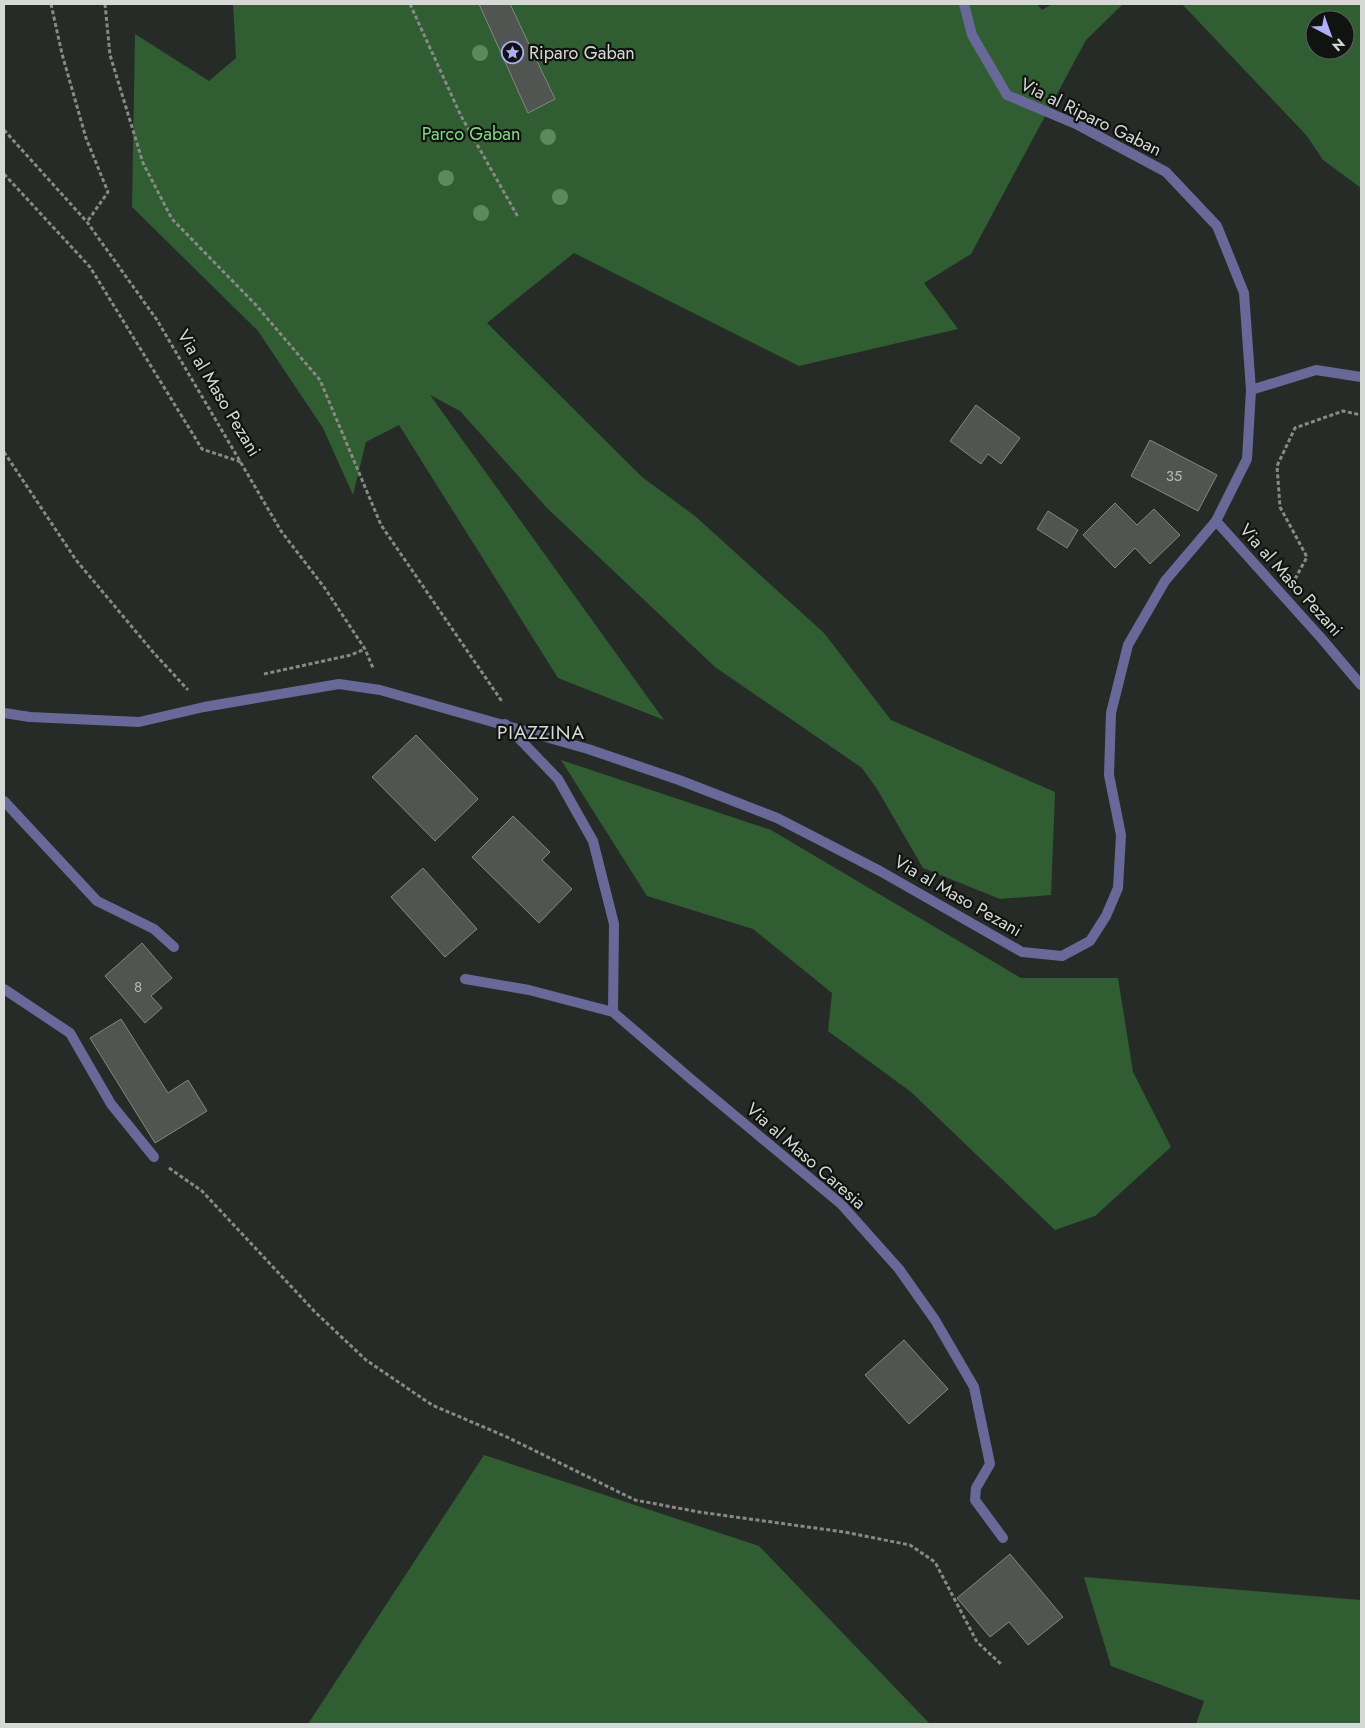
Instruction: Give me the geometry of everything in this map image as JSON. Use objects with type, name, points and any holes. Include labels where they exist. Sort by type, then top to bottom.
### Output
[{"type":"street","name":"Via al Riparo Gaban","points":[[964,4],[972,35],[1007,95],[1078,124],[1166,172],[1217,226],[1244,293],[1251,390]]},
{"type":"street","points":[[1251,390],[1316,370],[1361,377]]},
{"type":"street","name":"Via al Maso Pezani","points":[[4,713],[30,717],[140,722],[204,707],[339,684],[380,690],[588,748],[679,780],[777,818],[880,871],[1022,952],[1062,956],[1090,941],[1106,916],[1118,888],[1121,835],[1109,775],[1111,712],[1128,645],[1165,581],[1216,521],[1247,459],[1251,390]]},
{"type":"street","name":"Via al Maso Pezani","points":[[1216,521],[1361,685]]},
{"type":"street","points":[[504,724],[558,779],[593,841],[614,924],[613,1012]]},
{"type":"street","points":[[4,801],[97,901],[154,929],[174,947]]},
{"type":"street","name":"Via al Maso Caresia","points":[[465,979],[529,990],[613,1012],[841,1204],[898,1269],[935,1320],[974,1387],[990,1464],[976,1488],[975,1500],[1003,1538]]},
{"type":"street","points":[[4,989],[70,1033],[111,1104],[154,1158]]},
{"type":"path","points":[[52,4],[62,54],[86,138],[108,192],[87,222]]},
{"type":"path","points":[[105,4],[110,55],[143,163],[172,219],[255,304],[320,380],[381,525],[523,730]]},
{"type":"path","points":[[410,4],[461,116],[518,217]]},
{"type":"path","name":"Via al Maso Pezani","points":[[4,130],[87,222],[157,320],[281,531],[324,588],[365,649],[380,690]]},
{"type":"path","points":[[4,174],[90,267],[202,450],[240,462]]},
{"type":"path","points":[[1285,598],[1307,557],[1280,507],[1277,466],[1295,428],[1343,410],[1361,416]]},
{"type":"path","points":[[4,452],[76,560],[153,652],[204,707]]},
{"type":"path","points":[[255,676],[351,655],[365,649]]},
{"type":"path","points":[[188,690],[197,688]]},
{"type":"path","points":[[154,1158],[202,1191],[315,1312],[366,1360],[432,1406],[507,1437],[635,1500],[699,1512],[844,1532],[910,1545],[934,1562],[977,1642],[1002,1666]]},
{"type":"green space","name":"Parco Gaban","points":[[233,4],[1037,4],[1042,10],[1052,4],[1123,4],[1086,40],[971,254],[924,283],[958,329],[799,366],[574,253],[487,323],[642,477],[695,516],[824,633],[891,720],[1055,792],[1051,895],[1000,899],[923,868],[877,789],[862,768],[715,667],[547,508],[460,411],[430,395],[664,720],[558,678],[399,425],[366,442],[353,495],[323,428],[258,331],[132,207],[135,34],[209,81],[236,58]]},
{"type":"green space","points":[[1182,4],[1361,4],[1361,188],[1323,160],[1307,136]]},
{"type":"green space","points":[[561,760],[771,830],[1021,978],[1118,978],[1133,1072],[1171,1147],[1095,1216],[1055,1230],[911,1092],[828,1031],[832,993],[753,929],[647,896]]},
{"type":"green space","points":[[484,1455],[759,1546],[930,1724],[308,1724]]},
{"type":"green space","points":[[1084,1577],[1361,1600],[1361,1724],[1196,1724],[1204,1701],[1111,1666]]},
{"type":"building","points":[[479,4],[510,4],[555,99],[528,113]]},
{"type":"building","points":[[976,405],[1020,438],[1001,464],[988,454],[981,464],[950,441]]},
{"type":"building","points":[[1150,440],[1217,475],[1198,511],[1131,476]]},
{"type":"building","points":[[1115,503],[1137,525],[1154,509],[1180,535],[1150,564],[1135,548],[1115,568],[1083,535]]},
{"type":"building","points":[[1048,511],[1078,530],[1067,548],[1037,529]]},
{"type":"building","points":[[416,735],[478,799],[435,841],[372,777]]},
{"type":"building","points":[[513,816],[550,852],[542,860],[572,889],[539,923],[472,857]]},
{"type":"building","points":[[423,868],[477,929],[445,957],[391,897]]},
{"type":"building","points":[[142,943],[172,978],[151,996],[162,1008],[145,1023],[105,976]]},
{"type":"building","points":[[121,1019],[168,1093],[188,1080],[207,1111],[155,1143],[90,1038]]},
{"type":"building","points":[[904,1340],[948,1389],[909,1424],[865,1375]]},
{"type":"building","points":[[1010,1554],[1063,1617],[1028,1645],[1009,1622],[990,1637],[957,1598]]},
{"type":"place","name":"Riparo Gaban","points":[[513,53]]},
{"type":"district","name":"PIAZZINA","points":[[541,732]]}]
